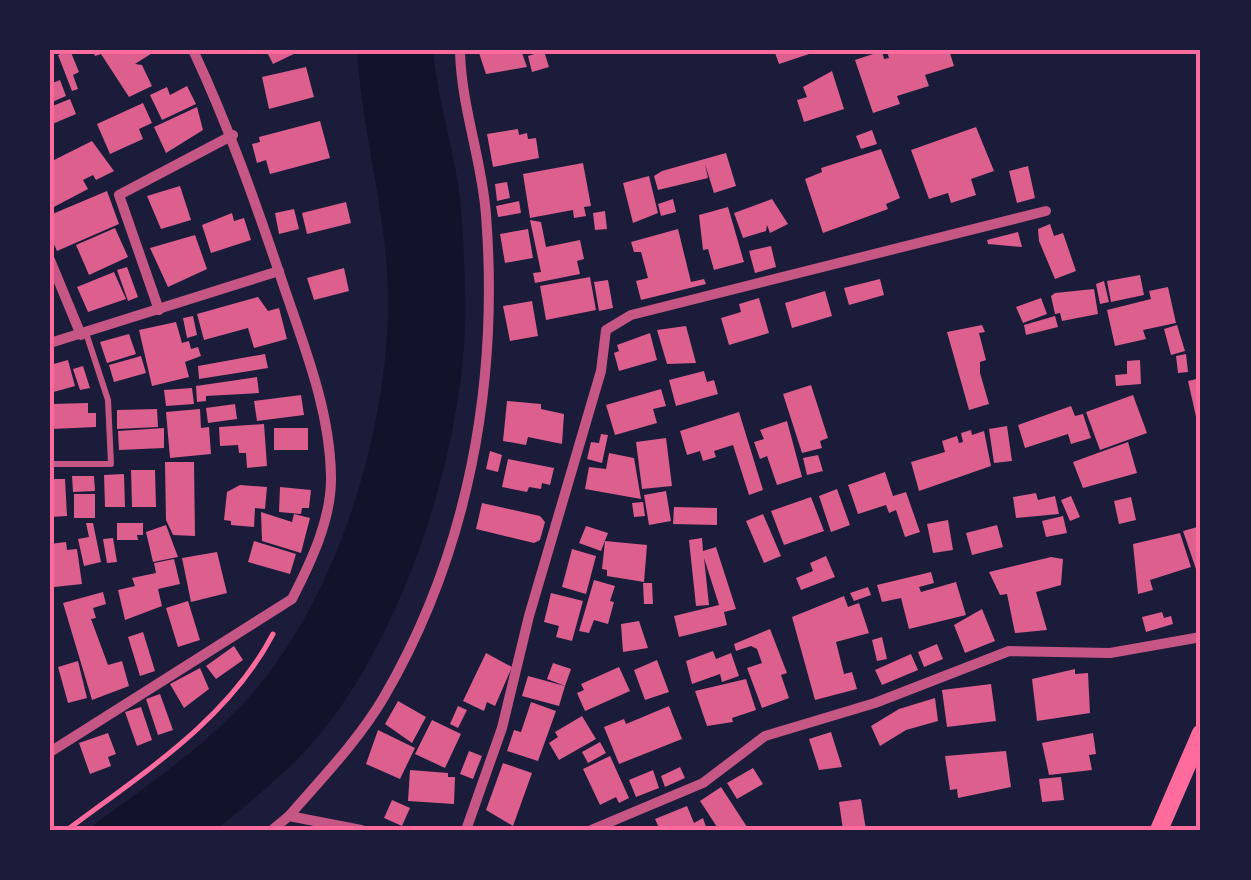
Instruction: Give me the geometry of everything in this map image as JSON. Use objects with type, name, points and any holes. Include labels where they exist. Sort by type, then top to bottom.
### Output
[{"type":"main road","points":[[1159,830],[1201,733]]},
{"type":"street","points":[[50,752],[292,598],[323,524],[331,476],[325,421],[233,135],[192,50]]},
{"type":"street","points":[[272,830],[289,816],[362,730],[405,658],[450,545],[477,445],[488,359],[490,275],[486,208],[466,112],[460,50]]},
{"type":"street","points":[[159,310],[119,195],[233,135]]},
{"type":"street","points":[[466,830],[524,650],[529,616],[600,371],[606,330],[632,315],[827,270],[1046,211]]},
{"type":"street","points":[[50,260],[83,334]]},
{"type":"street","points":[[50,343],[278,271]]},
{"type":"street","points":[[591,830],[703,783],[764,736],[875,703],[1009,651],[1110,653],[1201,637]]},
{"type":"street","points":[[289,816],[362,830]]},
{"type":"lane","points":[[50,464],[111,464],[108,400],[83,334]]},
{"type":"path","points":[[68,830],[190,736],[222,706],[262,655],[292,598]]},
{"type":"shaded area","points":[[357,50],[433,50],[458,184],[465,291],[464,347],[443,470],[425,534],[373,653],[342,705],[307,749],[274,781],[216,830],[87,830],[194,749],[252,694],[283,653],[310,607],[354,504],[380,396],[388,291]]},
{"type":"building","points":[[70,50],[79,72],[73,75],[78,89],[72,91],[58,55]]},
{"type":"building","points":[[92,50],[157,50],[135,64],[142,65],[152,86],[129,97],[101,54],[95,56]]},
{"type":"building","points":[[266,50],[302,50],[273,64]]},
{"type":"building","points":[[478,50],[521,50],[527,67],[486,74]]},
{"type":"building","points":[[774,50],[818,50],[818,51],[779,64]]},
{"type":"building","points":[[949,50],[954,66],[925,75],[929,86],[897,96],[900,104],[873,113],[855,60],[882,51],[884,59],[889,58],[887,52]]},
{"type":"building","points":[[544,51],[549,67],[532,72],[528,56]]},
{"type":"building","points":[[306,67],[314,97],[269,109],[262,77]]},
{"type":"building","points":[[832,71],[844,109],[804,122],[797,100],[807,97],[803,87]]},
{"type":"building","points":[[60,80],[66,96],[50,103],[50,84]]},
{"type":"building","points":[[187,86],[196,104],[162,120],[150,95],[167,87],[170,95]]},
{"type":"building","points":[[70,99],[76,114],[50,125],[50,107]]},
{"type":"building","points":[[143,103],[152,123],[139,129],[143,139],[110,154],[97,124]]},
{"type":"building","points":[[197,107],[203,130],[166,153],[154,127]]},
{"type":"building","points":[[320,121],[330,158],[270,174],[266,160],[257,163],[252,144],[260,142],[259,137]]},
{"type":"building","points":[[976,127],[994,171],[971,179],[976,195],[951,203],[948,193],[929,199],[911,150]]},
{"type":"building","points":[[518,129],[519,135],[527,133],[528,139],[536,138],[539,158],[493,167],[487,134]]},
{"type":"building","points":[[872,130],[877,144],[861,149],[856,136]]},
{"type":"building","points":[[92,141],[114,171],[96,180],[93,175],[83,180],[88,189],[52,208],[50,162]]},
{"type":"building","points":[[881,149],[900,198],[886,204],[888,209],[823,233],[805,179],[822,172],[821,168]]},
{"type":"building","points":[[726,153],[736,186],[714,193],[705,164],[708,178],[658,190],[654,176],[662,171]]},
{"type":"building","points":[[583,163],[591,206],[584,207],[586,216],[574,218],[573,210],[530,218],[523,174]]},
{"type":"building","points":[[1028,166],[1035,198],[1017,203],[1009,171]]},
{"type":"building","points":[[649,176],[658,213],[633,223],[623,183]]},
{"type":"building","points":[[507,182],[510,198],[497,201],[495,184]]},
{"type":"building","points":[[180,186],[191,220],[161,229],[147,196]]},
{"type":"building","points":[[107,191],[119,224],[57,251],[50,235],[50,215]]},
{"type":"building","points":[[673,199],[676,212],[661,216],[658,204]]},
{"type":"building","points":[[772,199],[788,224],[770,233],[767,225],[766,231],[743,238],[734,213]]},
{"type":"building","points":[[519,201],[521,213],[498,217],[496,206]]},
{"type":"building","points":[[346,202],[351,223],[307,234],[302,213]]},
{"type":"building","points":[[728,207],[744,262],[714,270],[708,249],[703,250],[699,215]]},
{"type":"building","points":[[294,209],[299,229],[279,234],[275,213]]},
{"type":"building","points":[[605,211],[607,229],[595,230],[593,213]]},
{"type":"building","points":[[232,213],[234,221],[244,218],[251,240],[211,253],[202,225]]},
{"type":"building","points":[[530,220],[541,222],[546,247],[580,240],[584,259],[577,261],[580,274],[535,283],[533,273],[541,272]]},
{"type":"building","points":[[1050,224],[1054,236],[1063,233],[1076,271],[1055,279],[1039,241],[1038,229]]},
{"type":"building","points":[[115,228],[128,257],[89,275],[76,245]]},
{"type":"building","points":[[528,229],[533,258],[505,263],[500,234]]},
{"type":"building","points":[[678,229],[691,282],[704,279],[706,284],[641,300],[636,281],[648,278],[641,252],[634,252],[631,242]]},
{"type":"building","points":[[1018,232],[1022,247],[988,244],[987,240]]},
{"type":"building","points":[[195,235],[207,269],[168,287],[150,248]]},
{"type":"building","points":[[771,246],[776,267],[755,273],[749,251]]},
{"type":"building","points":[[127,267],[138,297],[128,301],[117,270]]},
{"type":"building","points":[[344,268],[349,291],[314,300],[307,278]]},
{"type":"building","points":[[114,272],[126,299],[88,312],[77,287]]},
{"type":"building","points":[[1140,275],[1144,295],[1111,302],[1107,281]]},
{"type":"building","points":[[590,277],[596,310],[546,320],[540,286]]},
{"type":"building","points":[[880,279],[884,295],[849,305],[844,288]]},
{"type":"building","points":[[608,280],[613,308],[599,311],[594,282]]},
{"type":"building","points":[[1104,281],[1109,302],[1100,304],[1096,284]]},
{"type":"building","points":[[1168,287],[1176,323],[1143,330],[1146,339],[1115,346],[1107,310],[1151,299],[1149,291]]},
{"type":"building","points":[[1094,289],[1098,314],[1062,321],[1060,313],[1055,314],[1051,296],[1055,293]]},
{"type":"building","points":[[825,291],[832,316],[792,328],[785,303]]},
{"type":"building","points":[[258,297],[268,311],[279,308],[287,339],[254,348],[248,328],[204,340],[197,314]]},
{"type":"building","points":[[759,298],[769,333],[729,345],[721,318],[741,312],[739,304]]},
{"type":"building","points":[[1041,298],[1047,314],[1023,323],[1016,307]]},
{"type":"building","points":[[532,301],[538,336],[510,341],[503,306]]},
{"type":"building","points":[[193,316],[197,335],[187,338],[183,318]]},
{"type":"building","points":[[1055,316],[1058,327],[1026,335],[1024,325]]},
{"type":"building","points":[[176,322],[182,343],[189,341],[191,349],[198,347],[201,356],[185,362],[189,377],[152,386],[139,330]]},
{"type":"building","points":[[982,325],[985,332],[979,333],[986,360],[980,362],[980,373],[989,404],[969,410],[947,332]]},
{"type":"building","points":[[1177,325],[1185,351],[1171,355],[1164,329]]},
{"type":"building","points":[[686,326],[696,363],[667,364],[657,330]]},
{"type":"building","points":[[650,333],[657,360],[619,371],[614,353],[619,351],[617,345]]},
{"type":"building","points":[[129,334],[136,354],[107,363],[100,342]]},
{"type":"building","points":[[265,354],[268,368],[199,379],[198,366]]},
{"type":"building","points":[[1186,354],[1188,372],[1178,373],[1176,356]]},
{"type":"building","points":[[141,356],[146,373],[114,382],[109,365]]},
{"type":"building","points":[[68,360],[75,386],[50,393],[50,365]]},
{"type":"building","points":[[1140,360],[1141,384],[1116,386],[1115,375],[1127,374],[1127,361]]},
{"type":"building","points":[[83,366],[90,388],[80,390],[73,369]]},
{"type":"building","points":[[704,371],[707,382],[714,380],[718,394],[676,406],[669,380]]},
{"type":"building","points":[[257,377],[259,393],[206,396],[206,401],[197,402],[196,386]]},
{"type":"building","points":[[1201,378],[1201,420],[1197,421],[1188,381]]},
{"type":"building","points":[[811,385],[828,438],[820,441],[822,448],[802,453],[783,394]]},
{"type":"building","points":[[192,388],[194,404],[166,406],[164,390]]},
{"type":"building","points":[[661,389],[666,406],[653,409],[657,423],[615,435],[606,405]]},
{"type":"building","points":[[301,395],[304,415],[257,421],[254,401]]},
{"type":"building","points":[[1133,395],[1147,433],[1100,450],[1086,412]]},
{"type":"building","points":[[507,401],[541,404],[541,409],[564,414],[562,444],[528,437],[526,445],[503,441]]},
{"type":"building","points":[[88,403],[88,413],[96,413],[96,427],[52,429],[51,404]]},
{"type":"building","points":[[235,404],[237,419],[208,423],[206,408]]},
{"type":"building","points":[[1071,406],[1075,416],[1083,414],[1091,438],[1071,444],[1068,434],[1025,448],[1018,425]]},
{"type":"building","points":[[157,409],[158,427],[117,429],[117,410]]},
{"type":"building","points":[[200,409],[201,428],[209,427],[211,454],[170,458],[166,412]]},
{"type":"building","points":[[739,412],[763,490],[749,495],[733,445],[714,451],[716,457],[703,461],[700,451],[687,455],[680,431]]},
{"type":"building","points":[[787,421],[802,477],[777,485],[767,456],[760,459],[754,442],[764,439],[760,430]]},
{"type":"building","points":[[264,424],[267,466],[247,468],[246,453],[239,453],[238,445],[220,446],[219,427]]},
{"type":"building","points":[[1007,426],[1012,461],[994,463],[989,429]]},
{"type":"building","points":[[164,428],[164,448],[119,450],[118,431]]},
{"type":"building","points":[[274,428],[308,428],[308,450],[274,450]]},
{"type":"building","points":[[971,430],[972,435],[984,431],[991,466],[919,491],[911,462],[945,452],[942,441],[957,436],[959,443],[963,442],[961,433]]},
{"type":"building","points":[[601,434],[608,435],[602,463],[587,459],[591,442],[599,443]]},
{"type":"building","points":[[666,438],[672,486],[642,489],[636,442]]},
{"type":"building","points":[[1128,442],[1137,473],[1083,488],[1073,462]]},
{"type":"building","points":[[490,451],[502,455],[498,472],[486,469]]},
{"type":"building","points":[[609,453],[634,458],[641,499],[585,489],[589,467],[606,469]]},
{"type":"building","points":[[818,455],[823,471],[807,475],[803,458]]},
{"type":"building","points":[[508,459],[554,468],[550,485],[542,483],[541,489],[529,487],[527,492],[502,487]]},
{"type":"building","points":[[165,462],[194,462],[195,536],[173,535],[166,520]]},
{"type":"building","points":[[131,470],[155,470],[156,507],[132,507]]},
{"type":"building","points":[[885,472],[893,496],[906,492],[920,532],[905,537],[896,510],[889,513],[886,505],[858,514],[848,485]]},
{"type":"building","points":[[124,474],[125,507],[105,507],[104,475]]},
{"type":"building","points":[[72,476],[94,476],[95,491],[73,492]]},
{"type":"building","points":[[50,479],[65,479],[67,516],[50,517]]},
{"type":"building","points":[[240,485],[267,487],[265,509],[255,508],[254,527],[231,525],[231,521],[224,520],[227,492]]},
{"type":"building","points":[[280,487],[311,490],[309,508],[302,508],[301,514],[279,512]]},
{"type":"building","points":[[837,489],[850,525],[831,532],[819,496]]},
{"type":"building","points":[[666,491],[671,521],[649,525],[644,495]]},
{"type":"building","points":[[1036,493],[1038,500],[1055,496],[1059,514],[1016,518],[1013,497]]},
{"type":"building","points":[[74,494],[95,494],[95,518],[74,518]]},
{"type":"building","points":[[1071,496],[1080,517],[1070,521],[1061,500]]},
{"type":"building","points":[[811,497],[824,531],[784,545],[771,511]]},
{"type":"building","points":[[1131,497],[1136,520],[1119,524],[1114,501]]},
{"type":"building","points":[[643,502],[645,516],[634,517],[632,503]]},
{"type":"building","points":[[482,503],[540,516],[545,522],[540,540],[534,543],[476,529]]},
{"type":"building","points":[[674,507],[717,508],[717,525],[673,524]]},
{"type":"building","points":[[261,512],[292,522],[294,514],[310,518],[301,553],[262,541]]},
{"type":"building","points":[[763,514],[781,556],[764,563],[746,521]]},
{"type":"building","points":[[1063,516],[1067,533],[1046,537],[1042,521]]},
{"type":"building","points":[[948,520],[953,550],[933,553],[927,524]]},
{"type":"building","points":[[86,523],[93,523],[101,562],[84,566],[78,539],[89,537]]},
{"type":"building","points":[[117,523],[143,523],[143,535],[137,535],[138,540],[117,540]]},
{"type":"building","points":[[166,525],[178,557],[153,562],[146,532]]},
{"type":"building","points":[[997,525],[1003,547],[972,555],[966,533]]},
{"type":"building","points":[[586,526],[608,533],[601,551],[579,543]]},
{"type":"building","points":[[1201,526],[1201,571],[1197,572],[1183,531]]},
{"type":"building","points":[[1180,533],[1191,567],[1150,580],[1153,590],[1138,594],[1133,544]]},
{"type":"building","points":[[113,538],[117,562],[107,563],[103,539]]},
{"type":"building","points":[[702,538],[703,551],[716,547],[736,609],[724,612],[727,625],[679,637],[674,616],[719,605],[704,558],[709,605],[696,606],[689,540]]},
{"type":"building","points":[[254,541],[296,554],[290,574],[248,562]]},
{"type":"building","points":[[605,541],[647,545],[644,582],[607,576],[607,570],[602,569]]},
{"type":"building","points":[[66,542],[67,550],[77,549],[82,584],[54,587],[50,544]]},
{"type":"building","points":[[572,549],[596,556],[586,594],[562,587]]},
{"type":"building","points":[[217,552],[227,593],[191,602],[182,558]]},
{"type":"building","points":[[826,556],[835,577],[801,590],[796,578],[813,571],[810,563]]},
{"type":"building","points":[[1051,557],[1063,559],[1061,585],[1036,592],[1047,630],[1015,633],[1007,594],[1000,595],[989,572]]},
{"type":"building","points":[[174,559],[180,584],[158,589],[162,606],[125,620],[118,590],[135,586],[132,578],[156,573],[154,563]]},
{"type":"building","points":[[931,572],[934,583],[919,587],[921,592],[956,582],[966,615],[909,629],[901,598],[882,602],[877,585]]},
{"type":"building","points":[[594,580],[615,586],[610,601],[614,602],[608,624],[594,620],[589,633],[579,631]]},
{"type":"building","points":[[643,583],[652,583],[653,604],[644,604]]},
{"type":"building","points":[[868,587],[871,595],[854,601],[850,593]]},
{"type":"building","points":[[103,592],[106,604],[93,608],[96,618],[91,619],[108,665],[122,661],[129,686],[92,700],[63,603]]},
{"type":"building","points":[[551,593],[583,601],[572,641],[556,637],[559,626],[544,622]]},
{"type":"building","points":[[844,596],[848,607],[859,603],[869,633],[836,642],[844,674],[852,672],[857,689],[815,700],[792,617]]},
{"type":"building","points":[[188,601],[200,640],[178,647],[166,608]]},
{"type":"building","points":[[982,609],[995,641],[965,653],[954,625]]},
{"type":"building","points":[[1162,612],[1164,618],[1171,616],[1173,624],[1146,632],[1142,617]]},
{"type":"building","points":[[639,621],[648,648],[623,652],[621,624]]},
{"type":"building","points":[[770,629],[787,673],[781,675],[789,698],[762,708],[747,668],[762,663],[757,649],[751,646],[736,651],[734,644]]},
{"type":"building","points":[[143,632],[155,671],[140,676],[128,637]]},
{"type":"building","points":[[882,637],[887,659],[877,661],[872,640]]},
{"type":"building","points":[[937,644],[943,659],[924,667],[918,652]]},
{"type":"building","points":[[234,646],[243,660],[216,679],[206,666]]},
{"type":"building","points":[[713,651],[716,659],[731,653],[739,676],[722,682],[720,674],[692,684],[686,661]]},
{"type":"building","points":[[486,653],[512,667],[495,706],[487,702],[484,711],[463,701]]},
{"type":"building","points":[[911,654],[918,670],[882,685],[875,670]]},
{"type":"building","points":[[657,660],[669,692],[645,700],[634,670]]},
{"type":"building","points":[[78,661],[87,698],[68,703],[58,667]]},
{"type":"building","points":[[553,663],[571,669],[565,686],[547,679]]},
{"type":"building","points":[[619,667],[630,691],[585,711],[577,693],[584,690],[581,684]]},
{"type":"building","points":[[200,668],[209,689],[184,708],[170,684]]},
{"type":"building","points":[[1075,669],[1075,674],[1088,673],[1090,713],[1037,721],[1032,679]]},
{"type":"building","points":[[528,676],[565,686],[559,706],[522,696]]},
{"type":"building","points":[[746,679],[756,710],[732,718],[733,722],[707,726],[695,691]]},
{"type":"building","points":[[991,684],[996,721],[947,727],[942,690]]},
{"type":"building","points":[[160,694],[173,730],[158,735],[146,699]]},
{"type":"building","points":[[935,698],[938,721],[906,730],[880,746],[871,726],[899,709]]},
{"type":"building","points":[[398,701],[426,717],[412,743],[385,724]]},
{"type":"building","points":[[531,702],[556,711],[538,761],[507,751],[514,730],[521,732]]},
{"type":"building","points":[[458,706],[467,710],[458,728],[450,724]]},
{"type":"building","points":[[669,706],[682,739],[619,764],[604,727],[624,719],[626,724]]},
{"type":"building","points":[[141,707],[152,740],[137,746],[125,712]]},
{"type":"building","points":[[582,716],[596,739],[559,760],[549,743],[558,737],[555,732]]},
{"type":"building","points":[[432,720],[461,734],[445,768],[415,754]]},
{"type":"building","points":[[378,730],[415,748],[400,779],[366,764]]},
{"type":"building","points":[[831,732],[842,767],[819,770],[809,739]]},
{"type":"building","points":[[108,733],[116,754],[108,757],[111,766],[90,774],[79,743]]},
{"type":"building","points":[[1093,733],[1096,754],[1089,755],[1092,770],[1049,775],[1042,743]]},
{"type":"building","points":[[600,742],[606,753],[588,763],[582,752]]},
{"type":"building","points":[[469,751],[482,756],[473,779],[460,774]]},
{"type":"building","points":[[1006,751],[1011,787],[958,798],[957,789],[950,790],[945,756]]},
{"type":"building","points":[[610,756],[629,798],[619,803],[616,797],[600,805],[583,769]]},
{"type":"building","points":[[503,763],[532,773],[513,826],[486,810]]},
{"type":"building","points":[[680,767],[685,778],[665,787],[661,776]]},
{"type":"building","points":[[753,768],[763,784],[737,799],[727,783]]},
{"type":"building","points":[[410,770],[455,777],[454,804],[408,801]]},
{"type":"building","points":[[653,770],[659,788],[636,797],[629,780]]},
{"type":"building","points":[[1061,777],[1064,800],[1042,802],[1039,779]]},
{"type":"building","points":[[721,787],[749,830],[725,826],[719,830],[700,801]]},
{"type":"building","points":[[861,799],[866,830],[843,830],[839,802]]},
{"type":"building","points":[[392,800],[410,808],[402,826],[384,818]]},
{"type":"building","points":[[687,806],[694,823],[703,818],[707,830],[660,830],[655,819]]}]
